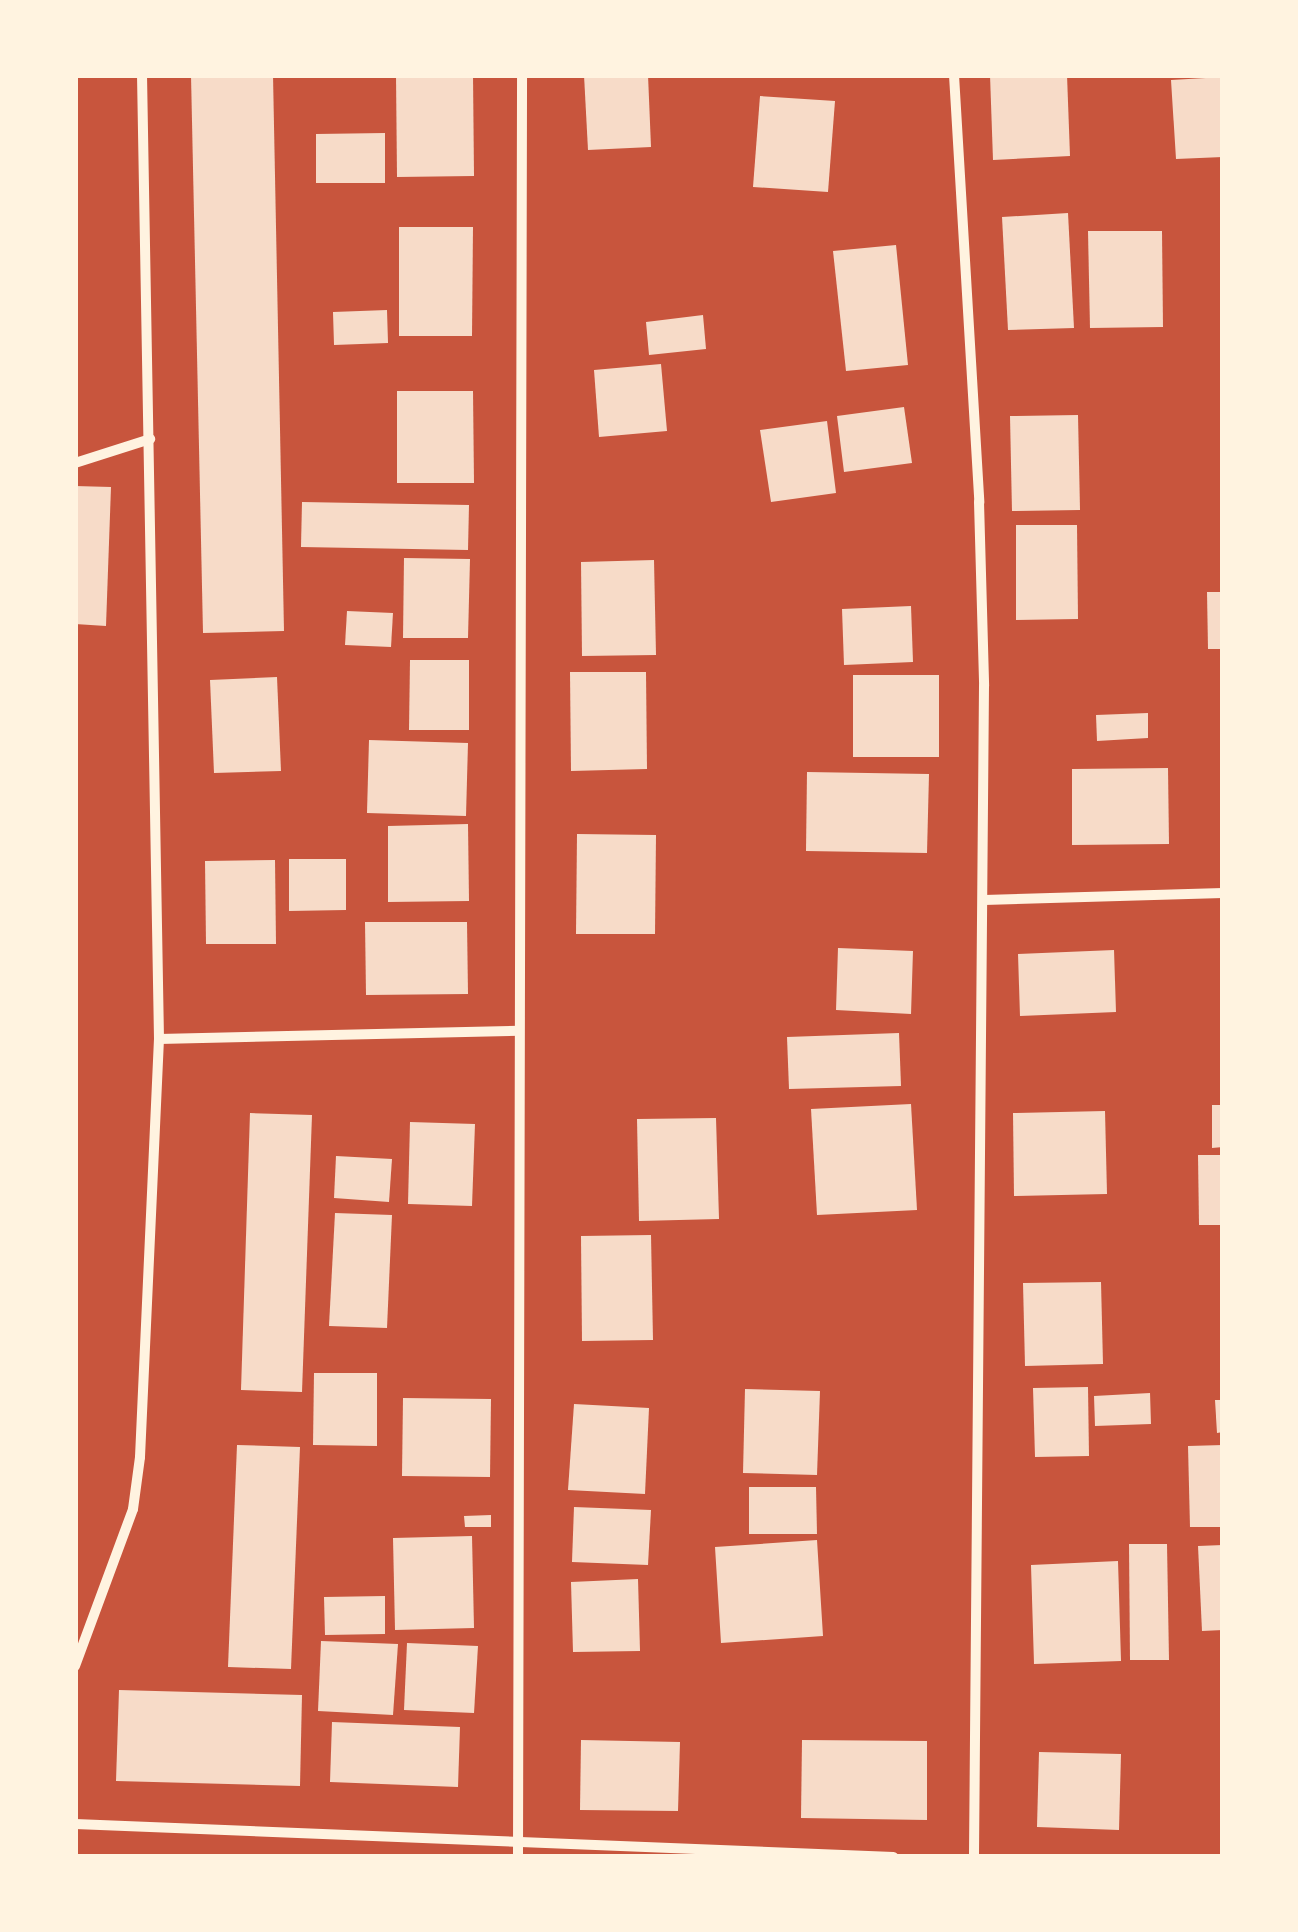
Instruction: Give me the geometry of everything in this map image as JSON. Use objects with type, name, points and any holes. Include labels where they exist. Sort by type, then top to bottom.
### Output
[{"type":"street","points":[[75,1666],[133,1510],[140,1457],[159,1039],[142,75]]},
{"type":"street","points":[[518,1857],[522,75]]},
{"type":"street","points":[[954,75],[979,502],[984,900],[974,1857]]},
{"type":"street","points":[[75,462],[150,439]]},
{"type":"street","points":[[984,900],[1223,894]]},
{"type":"street","points":[[159,1039],[518,1031]]},
{"type":"street","points":[[75,1824],[893,1857]]},
{"type":"building","points":[[191,75],[273,75],[284,631],[203,633]]},
{"type":"building","points":[[396,75],[473,75],[474,176],[397,177]]},
{"type":"building","points":[[584,75],[648,75],[651,147],[588,150]]},
{"type":"building","points":[[990,75],[1067,75],[1070,156],[993,160]]},
{"type":"building","points":[[1223,77],[1223,157],[1176,159],[1171,80]]},
{"type":"building","points":[[760,96],[835,101],[828,192],[753,187]]},
{"type":"building","points":[[385,133],[385,183],[316,183],[316,134]]},
{"type":"building","points":[[1068,213],[1074,328],[1008,330],[1002,217]]},
{"type":"building","points":[[399,227],[473,227],[472,336],[399,336]]},
{"type":"building","points":[[1088,231],[1162,231],[1163,327],[1090,328]]},
{"type":"building","points":[[896,245],[908,365],[846,371],[833,251]]},
{"type":"building","points":[[387,310],[388,343],[334,345],[333,312]]},
{"type":"building","points":[[703,315],[706,349],[649,355],[646,322]]},
{"type":"building","points":[[661,364],[667,431],[599,437],[594,370]]},
{"type":"building","points":[[397,391],[473,391],[474,483],[397,483]]},
{"type":"building","points":[[904,407],[912,463],[844,472],[837,416]]},
{"type":"building","points":[[1078,415],[1080,510],[1012,511],[1010,416]]},
{"type":"building","points":[[827,421],[836,493],[771,502],[760,430]]},
{"type":"building","points":[[75,486],[111,487],[106,626],[75,624]]},
{"type":"building","points":[[302,502],[469,505],[468,550],[301,547]]},
{"type":"building","points":[[1016,525],[1077,525],[1078,619],[1016,620]]},
{"type":"building","points":[[404,558],[470,559],[468,638],[403,638]]},
{"type":"building","points":[[654,560],[656,655],[582,656],[581,562]]},
{"type":"building","points":[[1207,592],[1223,592],[1223,649],[1208,649]]},
{"type":"building","points":[[911,606],[913,662],[844,665],[842,609]]},
{"type":"building","points":[[347,611],[393,613],[391,647],[345,645]]},
{"type":"building","points":[[410,660],[469,660],[469,730],[409,730]]},
{"type":"building","points":[[570,672],[646,672],[647,769],[571,771]]},
{"type":"building","points":[[853,675],[939,675],[939,757],[853,757]]},
{"type":"building","points":[[277,677],[281,771],[214,773],[210,680]]},
{"type":"building","points":[[1148,713],[1148,738],[1097,741],[1096,715]]},
{"type":"building","points":[[369,740],[468,743],[466,816],[367,813]]},
{"type":"building","points":[[1168,768],[1169,844],[1072,845],[1072,769]]},
{"type":"building","points":[[807,772],[929,774],[927,853],[806,851]]},
{"type":"building","points":[[468,824],[469,901],[388,902],[388,826]]},
{"type":"building","points":[[577,834],[656,835],[655,934],[576,934]]},
{"type":"building","points":[[289,859],[346,859],[346,910],[289,911]]},
{"type":"building","points":[[275,860],[276,944],[206,944],[205,861]]},
{"type":"building","points":[[365,922],[467,922],[468,994],[366,995]]},
{"type":"building","points":[[838,948],[913,951],[911,1014],[836,1010]]},
{"type":"building","points":[[1114,950],[1116,1012],[1020,1016],[1018,954]]},
{"type":"building","points":[[899,1033],[901,1086],[789,1089],[787,1037]]},
{"type":"building","points":[[911,1104],[917,1210],[817,1215],[811,1109]]},
{"type":"building","points":[[1212,1105],[1223,1105],[1223,1147],[1212,1148]]},
{"type":"building","points":[[1105,1111],[1107,1194],[1014,1196],[1013,1113]]},
{"type":"building","points":[[250,1113],[312,1115],[302,1392],[241,1390]]},
{"type":"building","points":[[716,1118],[719,1219],[639,1221],[637,1119]]},
{"type":"building","points":[[410,1122],[475,1124],[472,1206],[408,1204]]},
{"type":"building","points":[[1198,1155],[1223,1155],[1223,1225],[1199,1225]]},
{"type":"building","points":[[336,1156],[392,1159],[389,1202],[334,1198]]},
{"type":"building","points":[[335,1213],[392,1215],[387,1328],[329,1326]]},
{"type":"building","points":[[651,1235],[653,1340],[582,1341],[581,1236]]},
{"type":"building","points":[[1101,1282],[1103,1364],[1025,1366],[1023,1283]]},
{"type":"building","points":[[314,1373],[377,1373],[377,1446],[313,1445]]},
{"type":"building","points":[[1088,1387],[1089,1456],[1035,1457],[1033,1388]]},
{"type":"building","points":[[745,1389],[820,1391],[817,1475],[743,1473]]},
{"type":"building","points":[[1150,1393],[1151,1424],[1095,1426],[1094,1396]]},
{"type":"building","points":[[403,1398],[491,1399],[490,1477],[402,1476]]},
{"type":"building","points":[[1215,1400],[1223,1400],[1223,1432],[1217,1433]]},
{"type":"building","points":[[574,1404],[649,1408],[645,1494],[568,1490]]},
{"type":"building","points":[[237,1445],[300,1447],[291,1669],[228,1667]]},
{"type":"building","points":[[1223,1445],[1223,1527],[1190,1527],[1188,1446]]},
{"type":"building","points":[[749,1487],[816,1487],[817,1534],[749,1534]]},
{"type":"building","points":[[574,1507],[651,1510],[648,1565],[572,1562]]},
{"type":"building","points":[[491,1515],[491,1527],[465,1527],[464,1516]]},
{"type":"building","points":[[472,1536],[474,1628],[395,1630],[393,1538]]},
{"type":"building","points":[[817,1540],[823,1636],[721,1643],[715,1547]]},
{"type":"building","points":[[1129,1544],[1167,1544],[1169,1660],[1130,1660]]},
{"type":"building","points":[[1223,1545],[1223,1630],[1202,1631],[1198,1546]]},
{"type":"building","points":[[1118,1561],[1121,1661],[1034,1664],[1031,1565]]},
{"type":"building","points":[[638,1579],[640,1651],[573,1652],[571,1582]]},
{"type":"building","points":[[385,1596],[385,1634],[325,1635],[324,1597]]},
{"type":"building","points":[[321,1641],[398,1644],[393,1715],[318,1711]]},
{"type":"building","points":[[407,1643],[478,1646],[474,1713],[404,1710]]},
{"type":"building","points":[[119,1690],[302,1695],[300,1786],[116,1781]]},
{"type":"building","points":[[332,1722],[460,1727],[458,1787],[330,1782]]},
{"type":"building","points":[[581,1740],[680,1742],[678,1811],[580,1810]]},
{"type":"building","points":[[802,1740],[927,1741],[927,1820],[801,1818]]},
{"type":"building","points":[[1039,1752],[1121,1754],[1119,1830],[1037,1827]]}]
